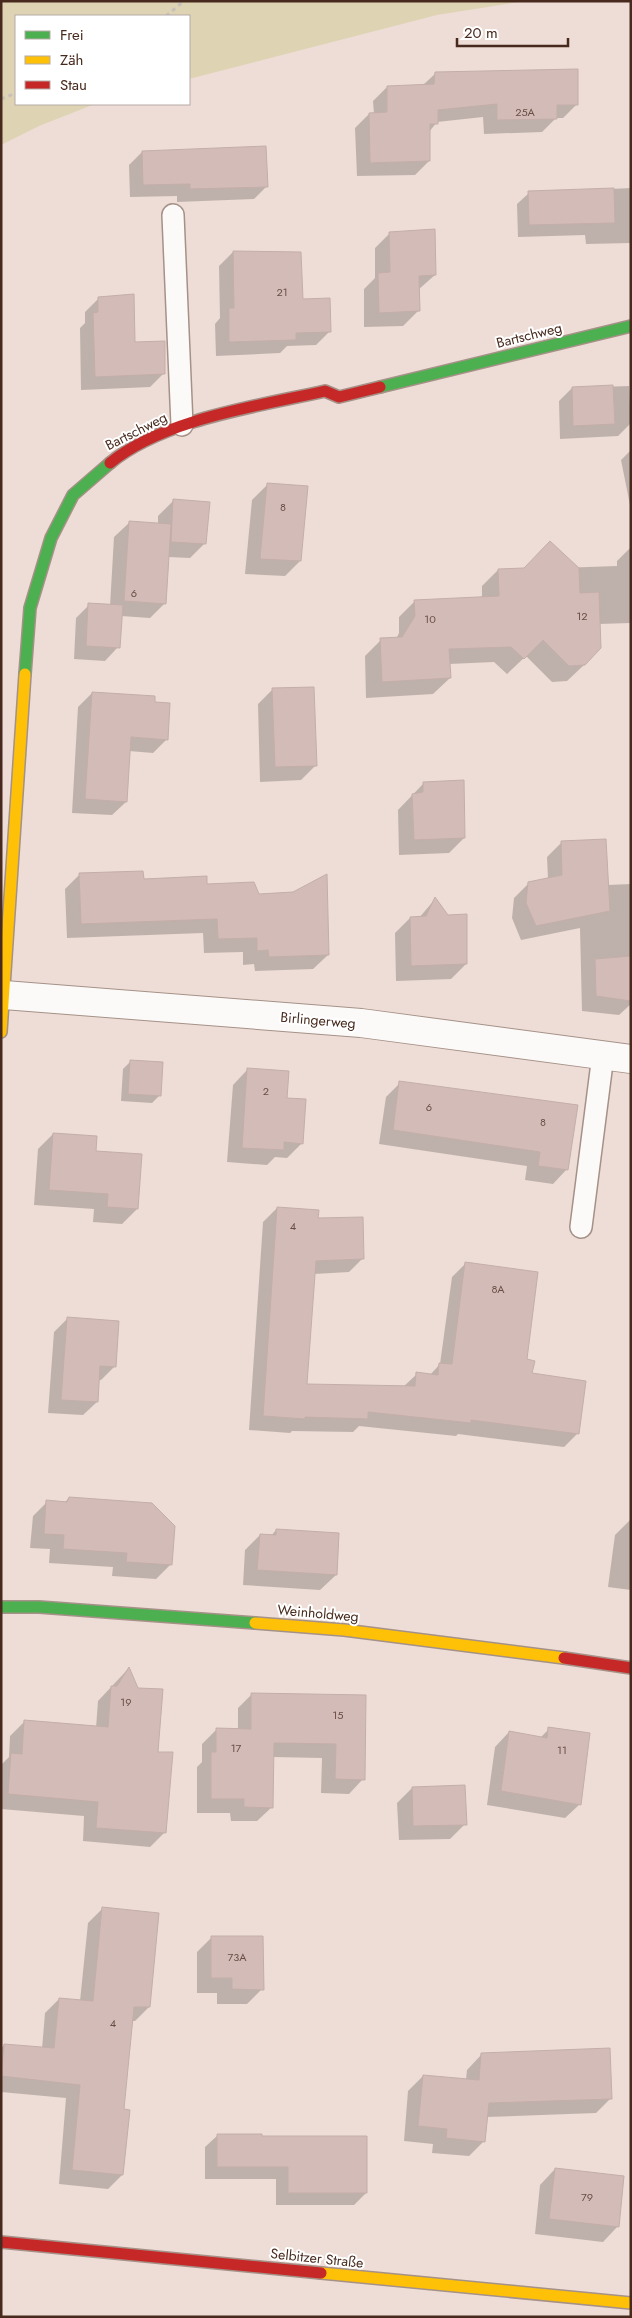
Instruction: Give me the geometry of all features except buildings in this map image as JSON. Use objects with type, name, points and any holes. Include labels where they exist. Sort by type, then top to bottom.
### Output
[{"type":"street","name":"Bartschweg","points":[[1,1032],[30,608],[46,548],[72,497],[107,463],[146,440],[182,425],[325,391],[339,397],[631,326]]},
{"type":"street","name":"Birlingerweg","points":[[4,995],[361,1023],[631,1059]]},
{"type":"street","name":"Weinholdweg","points":[[1,1608],[39,1607],[344,1630],[525,1652],[631,1668]]},
{"type":"street","name":"Selbitzer Straße","points":[[1,2242],[631,2303]]},
{"type":"lane","points":[[173,215],[182,425]]},
{"type":"lane","points":[[581,1227],[602,1056]]},
{"type":"path","points":[[167,15],[184,1]]},
{"type":"path","points":[[1,99],[15,93]]},
{"type":"shaded area","points":[[1,1],[525,1],[437,15],[190,79],[190,15],[15,15],[15,105],[92,105],[39,126],[1,145]]},
{"type":"traffic: fast","points":[[380,387],[631,326]]},
{"type":"traffic: fast","points":[[25,674],[30,608],[51,538],[73,495],[110,463]]},
{"type":"traffic: fast","points":[[1,1607],[39,1607],[255,1623]]},
{"type":"traffic: slow","points":[[1,1032],[25,674]]},
{"type":"traffic: slow","points":[[255,1623],[344,1630],[564,1658]]},
{"type":"traffic: slow","points":[[321,2273],[631,2303]]},
{"type":"traffic: jam","points":[[110,463],[132,448],[157,435],[213,416],[325,391],[339,397],[380,387]]},
{"type":"traffic: jam","points":[[564,1658],[631,1668]]},
{"type":"traffic: jam","points":[[1,2242],[321,2273]]}]
